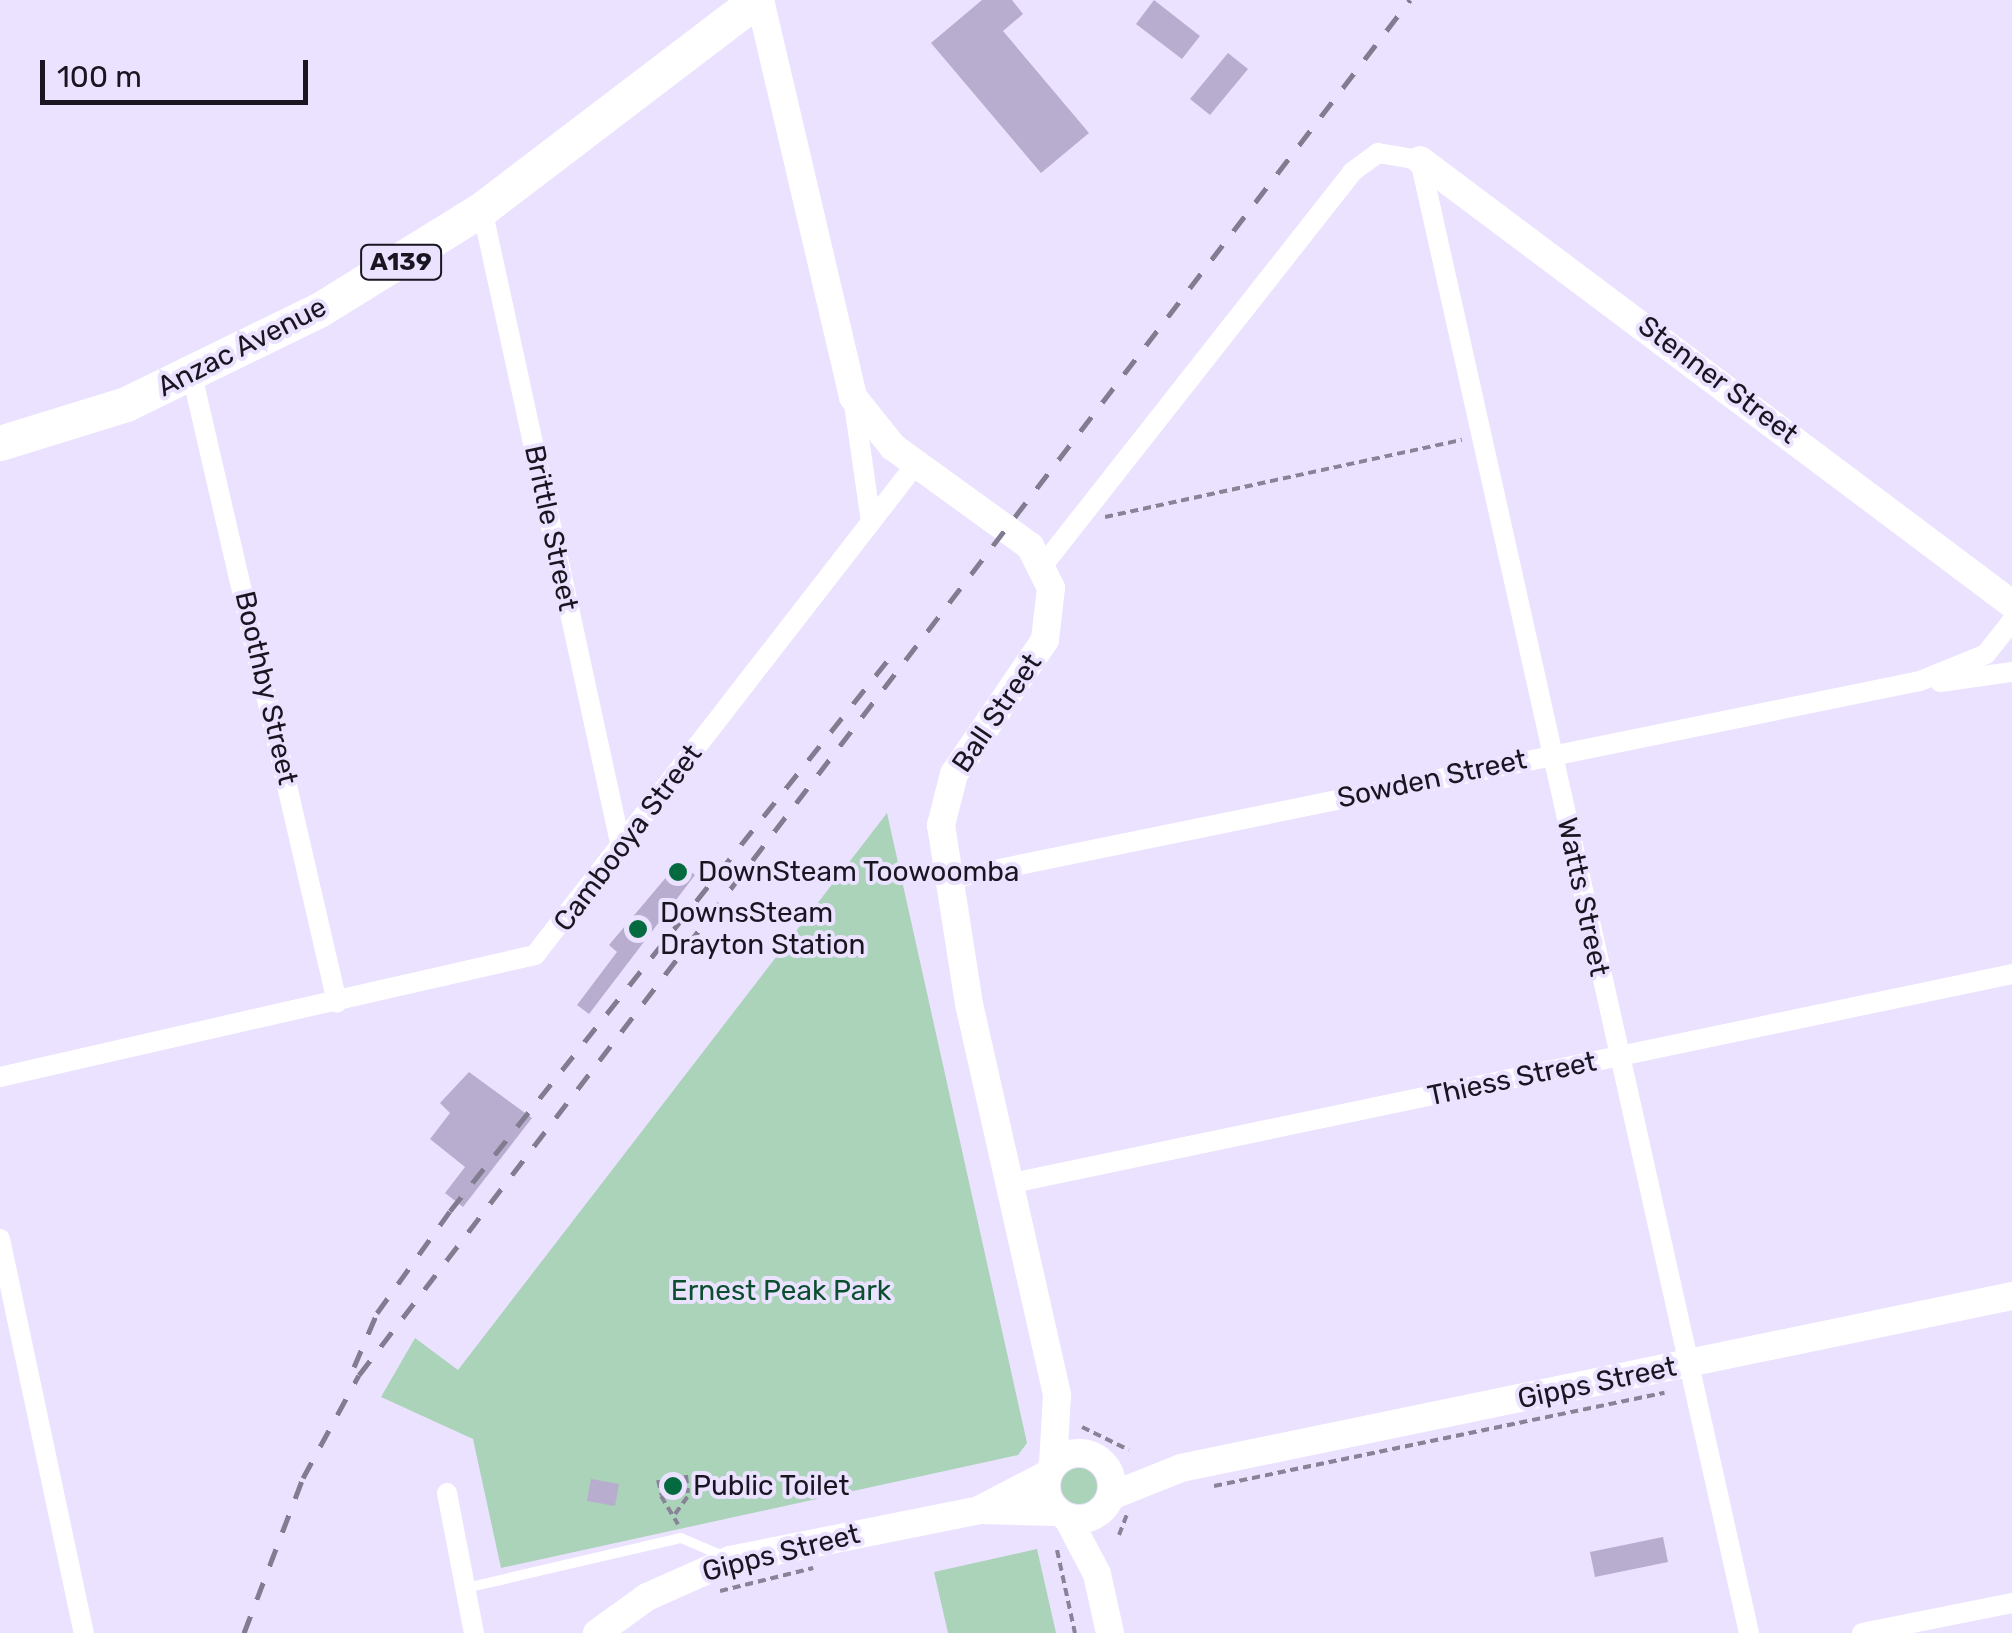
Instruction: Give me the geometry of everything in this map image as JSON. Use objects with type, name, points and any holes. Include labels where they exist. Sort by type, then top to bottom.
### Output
[{"type":"highway","name":"Anzac Avenue","points":[[0,443],[192,376],[482,209],[758,0]]},
{"type":"main road","points":[[758,0],[852,398],[872,428],[916,464],[1006,524],[1044,564]]},
{"type":"main road","name":"Stenner Street","points":[[1420,160],[2012,604]]},
{"type":"main road","name":"Ball Street","points":[[1044,564],[1054,607],[1045,640],[948,791],[945,880],[1057,1395],[1050,1470],[1063,1514]]},
{"type":"main road","name":"Gipps Street","points":[[596,1633],[648,1597],[730,1560],[980,1510],[1063,1514],[1115,1504],[1188,1479],[1686,1376],[2012,1296]]},
{"type":"main road","name":"Ball Street","points":[[1057,1395],[1108,1456],[1115,1504]]},
{"type":"main road","name":"Gipps Street","points":[[980,1510],[1050,1470],[1108,1456],[1188,1479]]},
{"type":"main road","points":[[1097,1574],[1115,1504]]},
{"type":"main road","points":[[1063,1514],[1097,1574],[1110,1633]]},
{"type":"street","points":[[1044,564],[1352,172],[1378,154],[1420,160]]},
{"type":"street","name":"Watts Street","points":[[1420,160],[1686,1376],[1749,1633]]},
{"type":"street","name":"Brittle Street","points":[[482,209],[621,847]]},
{"type":"street","name":"Boothby Street","points":[[192,376],[337,1002]]},
{"type":"street","points":[[852,398],[871,522]]},
{"type":"street","name":"Cambooya Street","points":[[0,1077],[535,955],[916,464]]},
{"type":"street","name":"Sowden Street","points":[[1920,682],[1986,654],[2012,621]]},
{"type":"street","name":"Sowden Street","points":[[945,880],[1920,682],[2012,672]]},
{"type":"street","name":"Thiess Street","points":[[1012,1182],[2012,974]]},
{"type":"street","points":[[0,1240],[84,1633]]},
{"type":"street","points":[[446,1493],[474,1633]]},
{"type":"street","points":[[1862,1633],[2012,1602]]},
{"type":"lane","points":[[465,1588],[681,1538],[730,1560]]},
{"type":"path","points":[[1076,524],[1481,436]]},
{"type":"path","points":[[1188,1479],[1686,1376]]},
{"type":"path","points":[[1082,1427],[1108,1456]]},
{"type":"path","points":[[675,1514],[689,1493],[686,1475]]},
{"type":"path","points":[[658,1480],[661,1496],[675,1514],[681,1538]]},
{"type":"path","points":[[1115,1504],[1119,1536]]},
{"type":"path","points":[[1057,1549],[1075,1633]]},
{"type":"path","points":[[710,1594],[829,1565]]},
{"type":"green space","name":"Ernest Peak Park","points":[[887,813],[1027,1443],[1018,1455],[501,1568],[473,1439],[381,1397],[415,1338],[458,1370]]},
{"type":"green space","points":[[1079,1468],[1092,1473],[1097,1486],[1092,1499],[1079,1504],[1066,1499],[1061,1486],[1066,1473]]},
{"type":"green space","points":[[1037,1549],[1056,1633],[948,1633],[934,1572]]},
{"type":"building","points":[[982,0],[1012,0],[1023,14],[1003,31],[1089,133],[1041,173],[931,43]]},
{"type":"building","points":[[1154,0],[1200,36],[1182,59],[1136,24]]},
{"type":"building","points":[[1228,53],[1248,69],[1210,115],[1190,99]]},
{"type":"building","name":"DownsSteam Drayton Station","points":[[679,862],[695,875],[589,1014],[577,1005],[617,952],[609,945]]},
{"type":"building","points":[[469,1072],[532,1118],[463,1207],[445,1193],[465,1167],[430,1139],[450,1113],[440,1103]]},
{"type":"building","name":"Public Toilet","points":[[685,1475],[688,1491],[662,1496],[659,1480]]},
{"type":"building","points":[[591,1479],[619,1484],[615,1506],[587,1501]]},
{"type":"building","points":[[1663,1537],[1668,1562],[1595,1577],[1590,1552]]},
{"type":"railway","points":[[244,1633],[303,1478],[359,1375],[1410,0]]},
{"type":"railway","points":[[354,1367],[377,1313],[450,1211],[895,651]]},
{"type":"place","name":"DownSteam Toowoomba","points":[[678,872]]},
{"type":"place","name":"DownsSteam Drayton Station","points":[[638,929]]},
{"type":"place","name":"Public Toilet","points":[[673,1486]]}]
